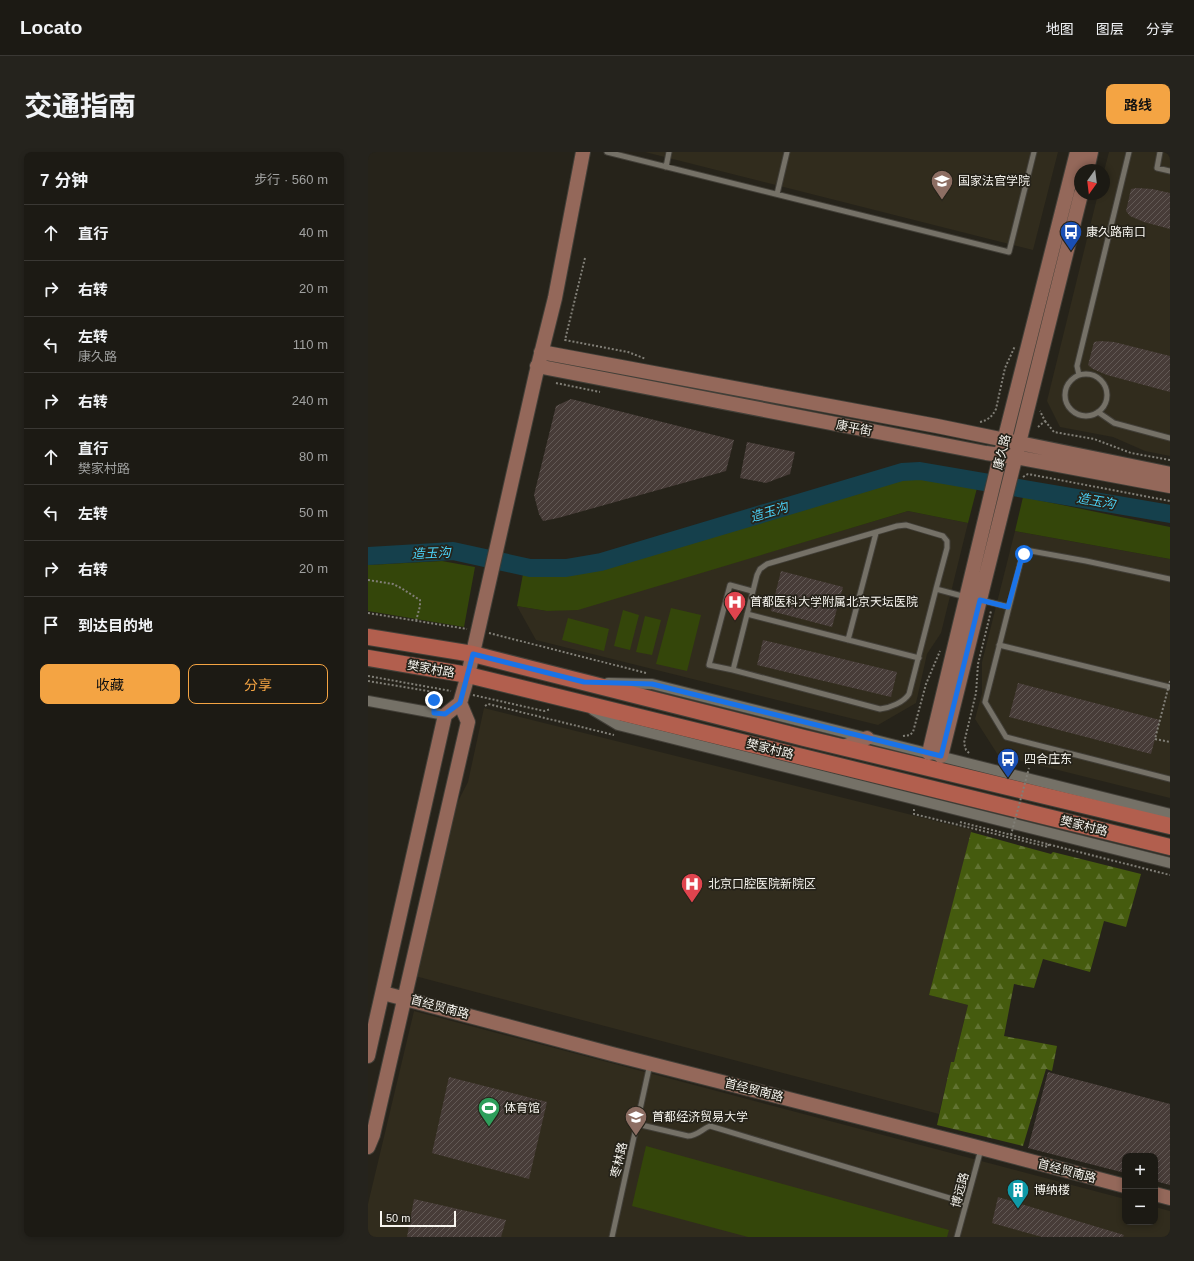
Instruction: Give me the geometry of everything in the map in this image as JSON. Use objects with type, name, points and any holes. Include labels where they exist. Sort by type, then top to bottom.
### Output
[{"type":"main road","name":"樊家村路","points":[[368,637],[473,654],[843,747],[1170,826]]},
{"type":"main road","name":"樊家村路","points":[[368,658],[468,675],[1170,847]]},
{"type":"street","points":[[368,1147],[373,1135],[468,722],[462,698],[473,654],[490,571],[555,298],[583,152]]},
{"type":"street","name":"康久路","points":[[935,755],[973,598],[996,474],[1077,152]]},
{"type":"street","points":[[1088,164],[1091,152]]},
{"type":"street","name":"康久路","points":[[973,598],[1005,500],[1016,478],[1015,457],[1080,200]]},
{"type":"street","name":"康平街","points":[[541,352],[921,423],[1170,474]]},
{"type":"street","name":"康平街","points":[[538,366],[986,454],[1015,457],[1170,486]]},
{"type":"street","points":[[584,682],[652,684],[1170,814]]},
{"type":"street","points":[[368,1056],[383,993],[440,714],[462,698]]},
{"type":"street","points":[[368,701],[440,714]]},
{"type":"street","points":[[580,702],[618,725],[1170,864]]},
{"type":"street","points":[[843,747],[867,738]]},
{"type":"street","name":"首经贸南路","points":[[383,993],[650,1064],[1122,1185]]},
{"type":"street","points":[[1158,1195],[1170,1198]]},
{"type":"lane","points":[[607,152],[1009,252],[1034,152]]},
{"type":"lane","points":[[666,166],[669,152]]},
{"type":"lane","points":[[777,194],[787,152]]},
{"type":"lane","points":[[1079,375],[1077,366],[1129,152]]},
{"type":"lane","points":[[1160,152],[1157,168],[1170,171]]},
{"type":"lane","points":[[1086,374],[1092,375],[1102,382],[1106,388],[1107,395],[1103,407],[1098,412],[1092,415],[1084,416],[1071,410],[1065,398],[1065,390],[1073,378],[1086,374]]},
{"type":"lane","points":[[1098,412],[1114,423],[1170,438]]},
{"type":"lane","points":[[733,670],[756,575],[760,569],[767,564],[897,526],[906,525],[944,536],[947,541],[910,694],[906,699],[885,708],[880,709],[709,665],[730,585],[752,591]]},
{"type":"lane","points":[[848,640],[876,533]]},
{"type":"lane","points":[[1170,579],[1031,551],[1024,554],[1008,607],[985,702],[1006,737],[1170,778]]},
{"type":"lane","points":[[936,590],[1008,607]]},
{"type":"lane","points":[[747,614],[919,658]]},
{"type":"lane","points":[[999,645],[1170,688]]},
{"type":"lane","name":"枣林路","points":[[612,1237],[650,1064]]},
{"type":"lane","points":[[637,1124],[688,1136],[694,1136],[710,1126],[966,1203]]},
{"type":"lane","name":"博远路","points":[[957,1237],[981,1148]]},
{"type":"path","points":[[585,258],[566,340],[628,352],[649,360]]},
{"type":"path","points":[[976,423],[987,420],[993,415]]},
{"type":"path","points":[[1045,421],[1054,432],[1094,439],[1131,453],[1170,460]]},
{"type":"path","points":[[1016,478],[1028,474],[1170,501]]},
{"type":"path","points":[[368,580],[393,584],[420,600],[416,621]]},
{"type":"path","points":[[368,613],[478,631],[651,674]]},
{"type":"path","points":[[902,736],[910,735],[913,732],[926,684],[942,646]]},
{"type":"path","points":[[368,676],[462,698],[544,711],[551,709]]},
{"type":"path","points":[[368,681],[431,693],[440,714]]},
{"type":"path","points":[[1170,681],[1155,739],[1170,742]]},
{"type":"path","points":[[485,706],[488,704],[616,735]]},
{"type":"path","points":[[1012,835],[1029,768]]},
{"type":"path","points":[[907,808],[914,810],[914,814],[1033,844],[1048,847],[1049,844]]},
{"type":"path","points":[[929,814],[1170,875]]},
{"type":"shaded area","name":"国家法官学院","points":[[645,152],[1058,152],[1033,250]]},
{"type":"shaded area","points":[[1109,152],[1170,152],[1170,456],[1145,451],[1113,437],[1060,427],[1047,401],[1097,200],[1110,200],[1110,164],[1106,164]]},
{"type":"shaded area","name":"首都医科大学附属北京天坛医院","points":[[908,511],[968,523],[941,633],[927,654],[916,703],[878,725],[536,640],[517,606],[547,611],[578,609]]},
{"type":"shaded area","points":[[1015,531],[1170,559],[1170,798],[998,755],[975,719],[982,693],[982,662]]},
{"type":"shaded area","name":"北京口腔医院新院区","points":[[484,708],[972,830],[929,995],[968,1005],[954,1062],[951,1062],[939,1114],[415,976],[454,809],[468,782]]},
{"type":"shaded area","name":"首都经济贸易大学","points":[[414,1011],[1122,1198],[1122,1225],[1158,1225],[1158,1208],[1170,1211],[1170,1237],[368,1237],[368,1204]]},
{"type":"green space","points":[[903,478],[918,478],[977,488],[968,523],[908,511],[578,610],[547,611],[517,606],[523,574],[557,575],[591,572]]},
{"type":"green space","points":[[1023,497],[1170,527],[1170,559],[1015,531]]},
{"type":"green space","points":[[442,561],[475,567],[464,627],[368,611],[368,565]]},
{"type":"green space","points":[[671,608],[701,615],[687,671],[656,664]]},
{"type":"green space","points":[[623,610],[639,615],[630,650],[614,646]]},
{"type":"green space","points":[[645,616],[661,620],[652,655],[636,652]]},
{"type":"green space","points":[[568,618],[609,629],[604,651],[562,640]]},
{"type":"green space","points":[[971,832],[1051,854],[1053,852],[1141,874],[1126,927],[1104,921],[1090,972],[1043,959],[1034,988],[1014,984],[1004,1036],[1057,1046],[1052,1071],[1046,1069],[1023,1146],[937,1125],[951,1062],[954,1062],[968,1005],[929,995]]},
{"type":"green space","points":[[646,1146],[949,1230],[947,1237],[748,1237],[632,1206]]},
{"type":"building","points":[[1131,189],[1152,189],[1170,193],[1170,229],[1144,222],[1130,216],[1126,211]]},
{"type":"building","points":[[1094,342],[1114,342],[1170,356],[1170,392],[1107,375],[1093,369],[1088,365]]},
{"type":"building","points":[[571,399],[734,440],[726,471],[543,521],[539,514],[534,495],[556,406]]},
{"type":"building","points":[[747,442],[795,452],[790,474],[766,483],[740,478]]},
{"type":"building","points":[[781,571],[843,587],[832,627],[771,611]]},
{"type":"building","points":[[763,640],[897,672],[891,697],[757,665]]},
{"type":"building","points":[[1018,683],[1160,720],[1151,754],[1009,717]]},
{"type":"building","points":[[1048,1072],[1170,1104],[1170,1185],[1158,1182],[1158,1153],[1122,1153],[1122,1172],[1028,1148]]},
{"type":"building","name":"体育馆","points":[[449,1077],[547,1102],[529,1179],[432,1153]]},
{"type":"building","name":"博纳楼","points":[[998,1197],[1124,1235],[1123,1237],[1042,1237],[992,1223]]},
{"type":"building","points":[[414,1199],[506,1220],[501,1237],[407,1237]]},
{"type":"waterway","name":"造玉沟","points":[[368,556],[453,551],[530,568],[566,568],[601,562],[902,472],[920,471],[1170,514]]},
{"type":"place","name":"国家法官学院","points":[[942,200]]},
{"type":"place","name":"康久路南口","points":[[1071,252]]},
{"type":"place","name":"首都医科大学附属北京天坛医院","points":[[735,622]]},
{"type":"place","name":"四合庄东","points":[[1008,778]]},
{"type":"place","name":"北京口腔医院新院区","points":[[692,904]]},
{"type":"place","name":"体育馆","points":[[489,1128]]},
{"type":"place","name":"首都经济贸易大学","points":[[636,1136]]},
{"type":"place","name":"博纳楼","points":[[1018,1210]]},
{"type":"route","points":[[434,700],[434,713],[445,714],[460,703],[473,654],[584,682],[652,684],[941,756],[980,600],[1008,607],[1024,554]]}]
